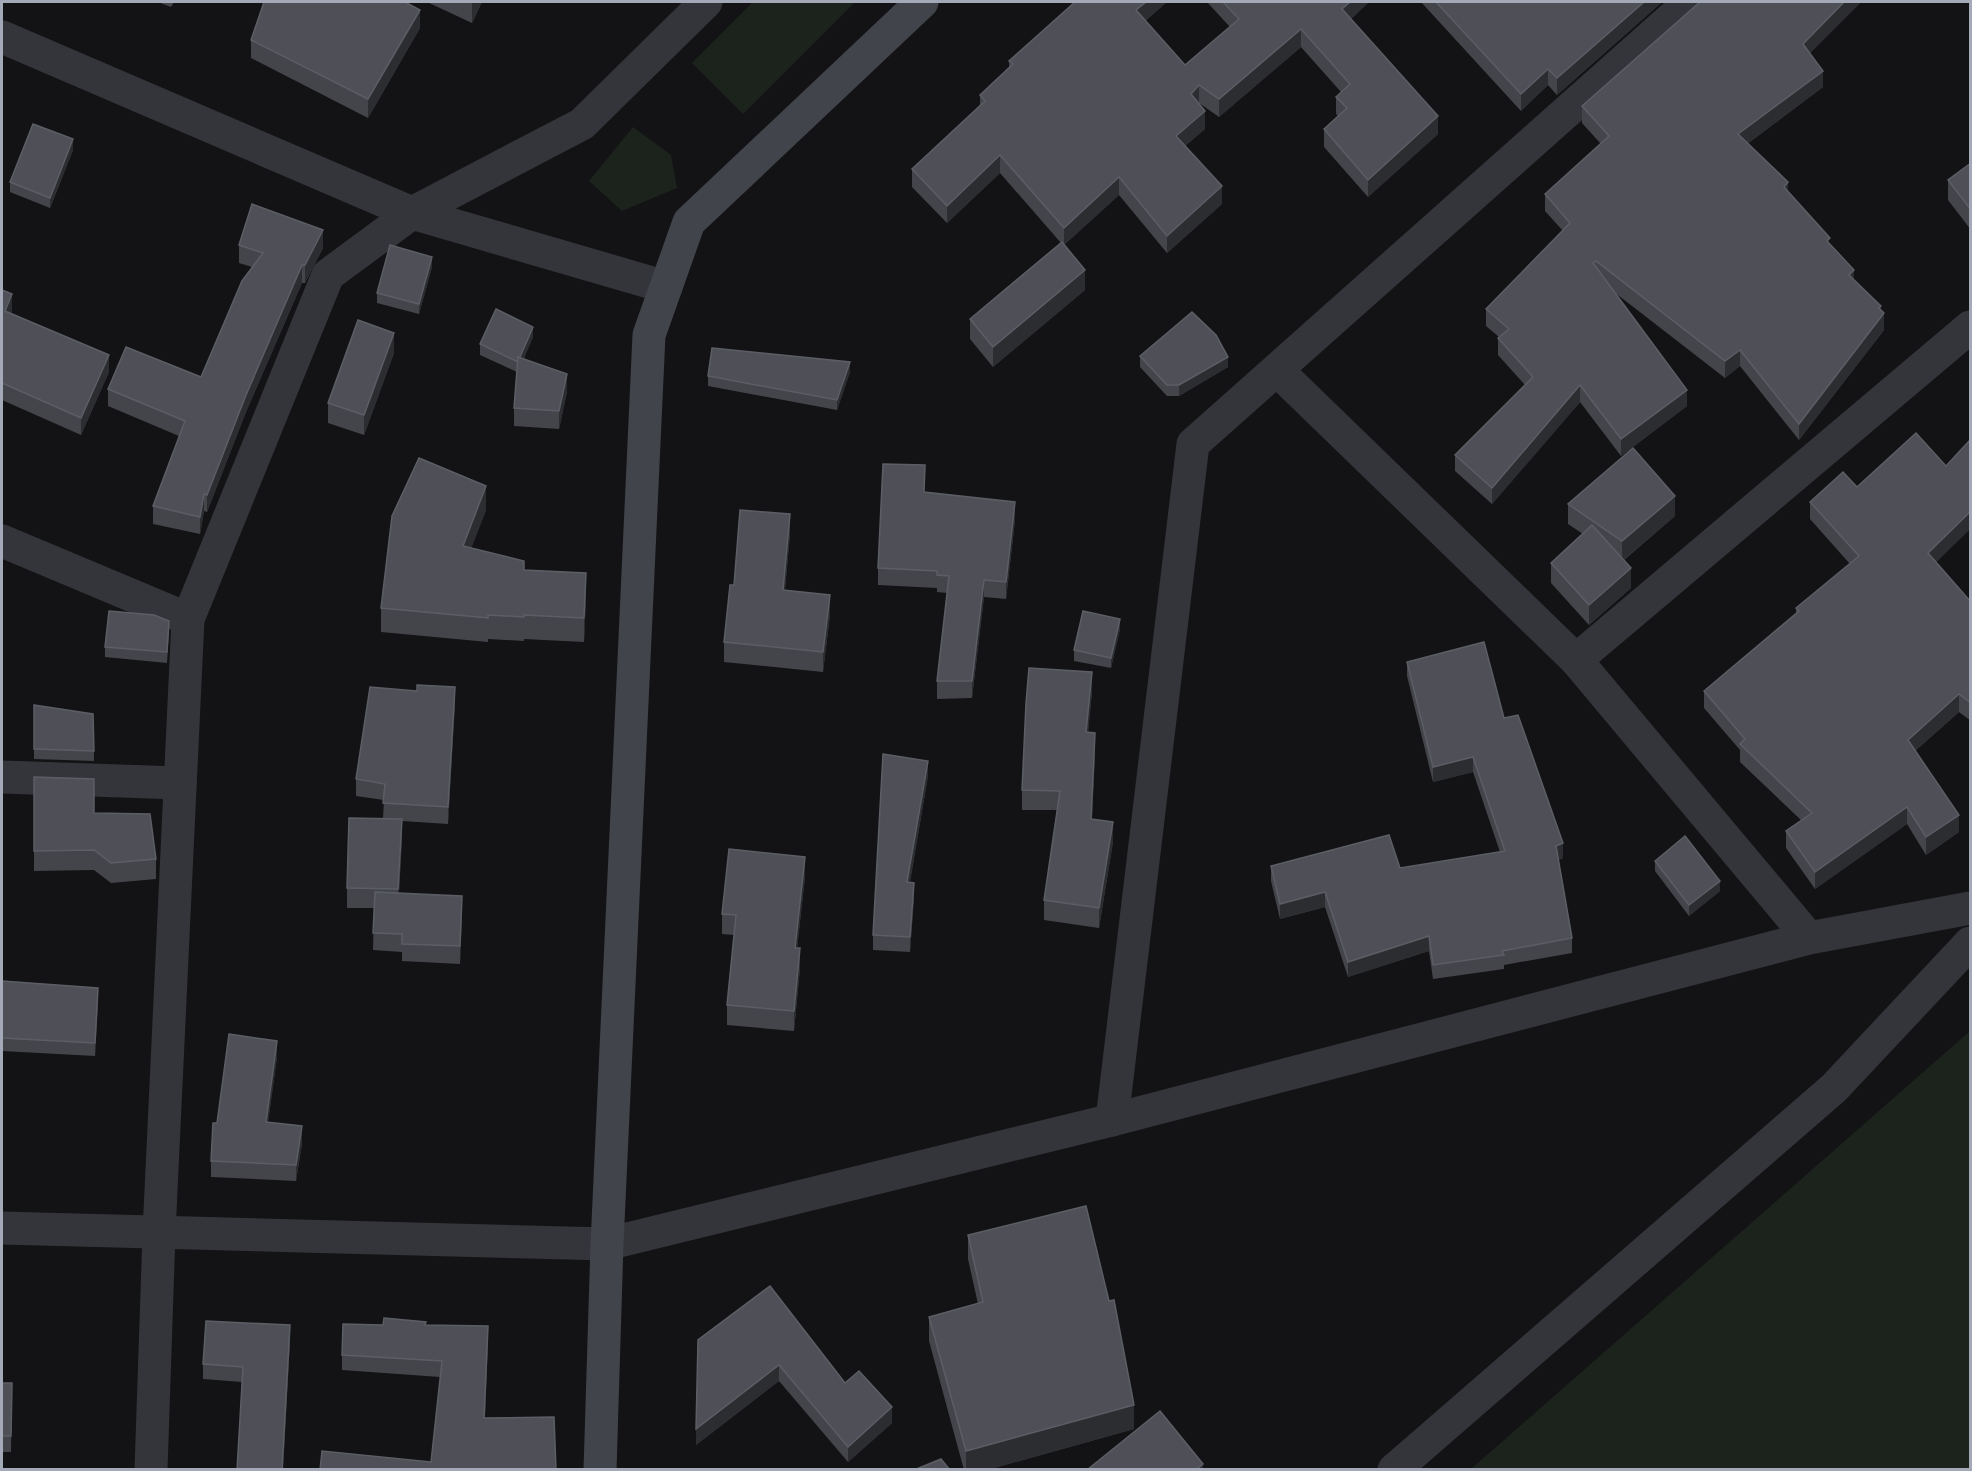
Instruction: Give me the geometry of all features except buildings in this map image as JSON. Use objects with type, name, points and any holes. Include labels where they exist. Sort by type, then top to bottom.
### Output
[{"type":"street","points":[[152,1470],[159,1233],[188,619],[328,275],[412,213],[582,124],[706,2]]},
{"type":"street","points":[[600,1470],[607,1244],[649,335],[689,222],[922,2]]},
{"type":"street","points":[[1112,1120],[1193,444],[1690,2]]},
{"type":"street","points":[[2,37],[412,213],[666,287]]},
{"type":"street","points":[[1576,660],[1971,327]]},
{"type":"street","points":[[1277,370],[1576,660],[1809,938]]},
{"type":"street","points":[[2,541],[188,619]]},
{"type":"street","points":[[2,777],[180,783]]},
{"type":"street","points":[[2,1228],[607,1244],[1112,1120],[1809,938],[1971,908]]},
{"type":"street","points":[[1394,1470],[1834,1088],[1971,943]]},
{"type":"shaded area","points":[[753,2],[855,2],[743,114],[692,63]]},
{"type":"shaded area","points":[[633,127],[671,155],[677,188],[622,211],[589,181]]},
{"type":"shaded area","points":[[1970,1031],[1970,1469],[1471,1469]]}]
